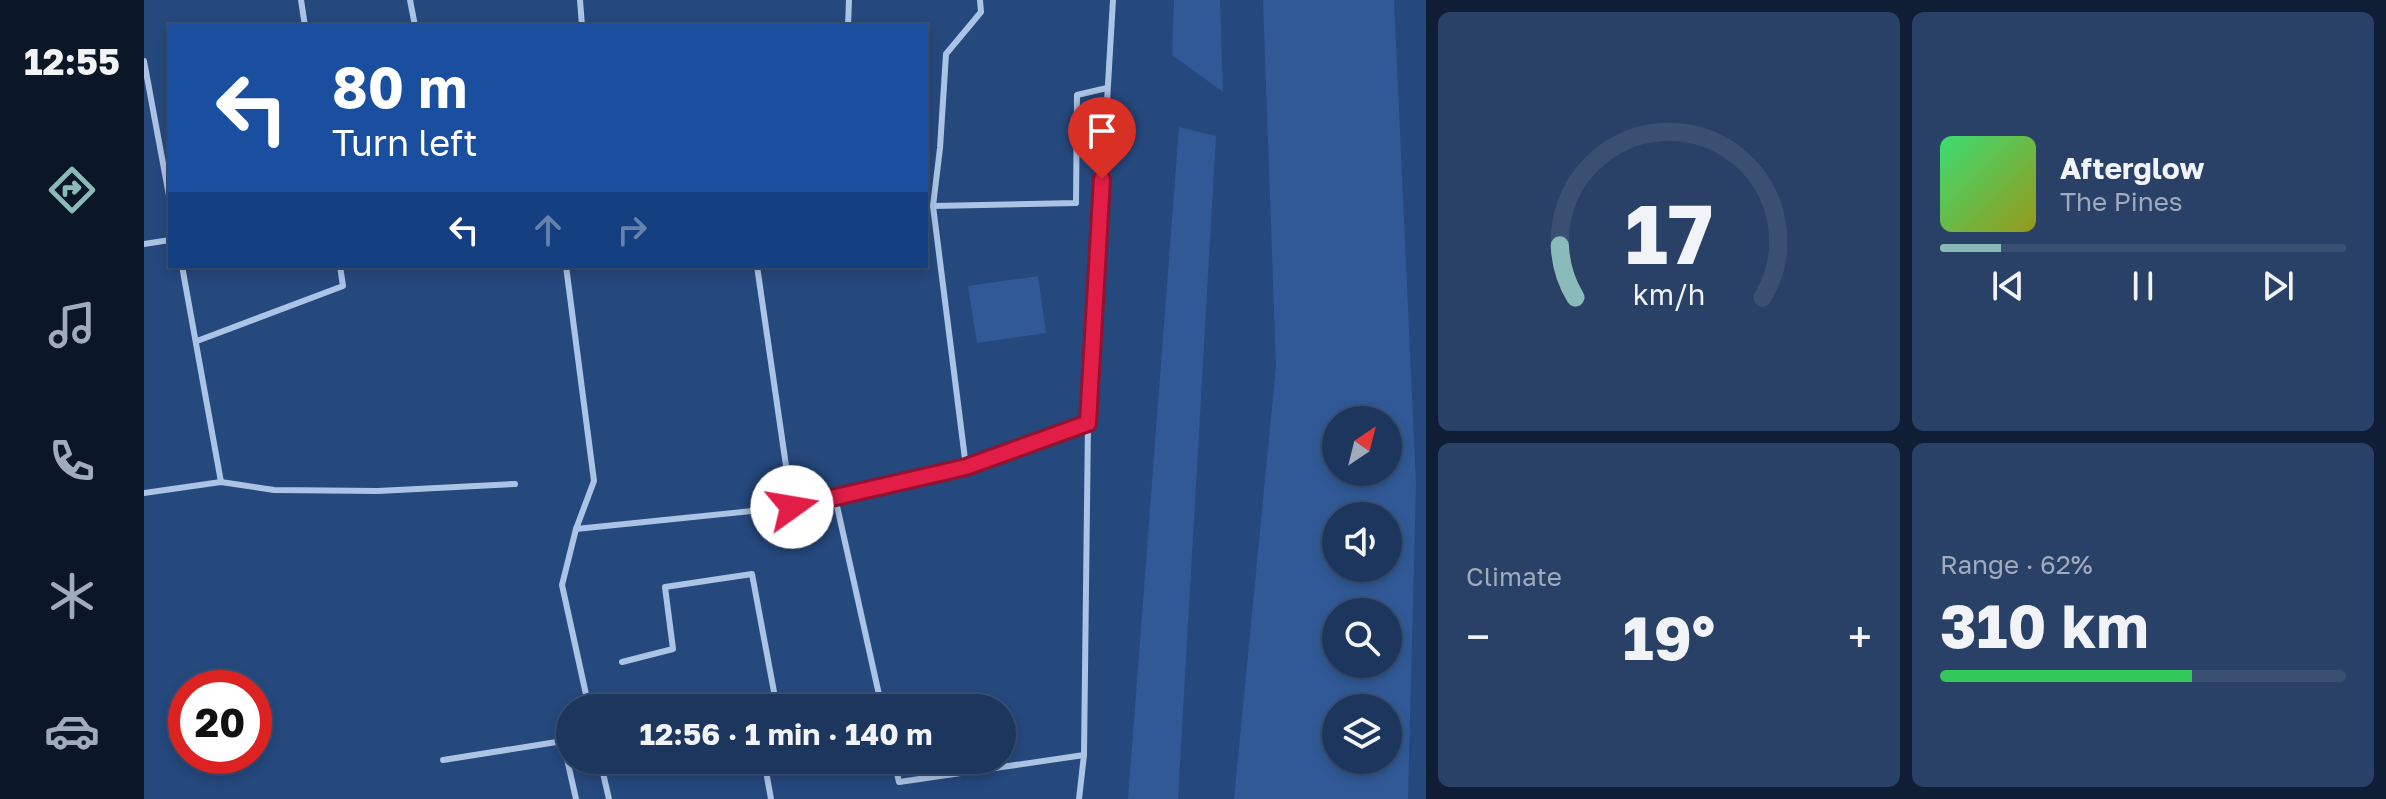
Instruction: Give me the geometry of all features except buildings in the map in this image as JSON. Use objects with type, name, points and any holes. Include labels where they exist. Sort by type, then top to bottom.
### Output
[{"type":"lane","points":[[301,0],[305,24]]},
{"type":"lane","points":[[410,0],[415,24]]},
{"type":"lane","points":[[580,0],[582,24]]},
{"type":"lane","points":[[848,24],[849,0]]},
{"type":"lane","points":[[966,467],[933,206],[946,54],[981,12],[980,0]]},
{"type":"lane","points":[[1079,799],[1084,755],[1088,423],[1113,0]]},
{"type":"lane","points":[[144,61],[168,190]]},
{"type":"lane","points":[[933,206],[1076,203],[1077,95],[1107,88]]},
{"type":"lane","points":[[144,244],[168,240]]},
{"type":"lane","points":[[182,268],[221,482]]},
{"type":"lane","points":[[197,341],[343,286],[340,268]]},
{"type":"lane","points":[[566,268],[594,481],[576,529],[562,585],[586,694]]},
{"type":"lane","points":[[757,268],[792,507]]},
{"type":"lane","points":[[576,529],[792,507],[966,467],[1088,423]]},
{"type":"lane","points":[[144,493],[221,482],[274,490],[363,491],[515,484]]},
{"type":"lane","points":[[835,497],[879,694]]},
{"type":"lane","points":[[622,662],[673,649],[665,587],[752,574],[774,694]]},
{"type":"lane","points":[[443,760],[563,741],[576,799]]},
{"type":"lane","points":[[1016,765],[1084,755]]},
{"type":"lane","points":[[603,774],[609,799]]},
{"type":"lane","points":[[767,774],[771,799]]},
{"type":"lane","points":[[897,774],[899,782],[954,774]]},
{"type":"shaded area","points":[[1174,0],[1220,0],[1223,92],[1172,55]]},
{"type":"shaded area","points":[[1263,0],[1394,0],[1416,484],[1408,799],[1234,799],[1276,366]]},
{"type":"shaded area","points":[[1179,127],[1216,136],[1178,799],[1128,799]]},
{"type":"shaded area","points":[[1038,276],[1046,333],[977,343],[968,286]]},
{"type":"route","points":[[792,507],[966,467],[1088,423],[1102,179]]}]
